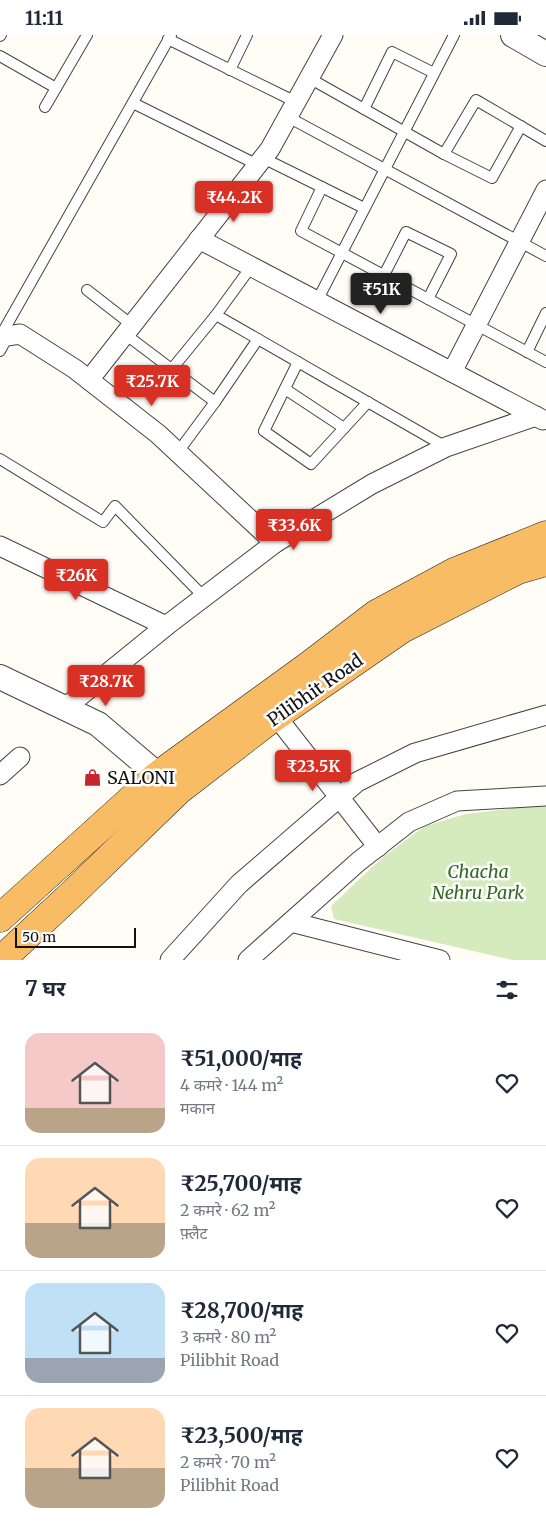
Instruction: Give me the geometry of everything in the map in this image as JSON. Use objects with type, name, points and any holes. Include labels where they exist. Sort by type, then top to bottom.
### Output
[{"type":"highway","points":[[0,918],[168,783],[308,666],[376,614],[454,572],[546,535]]},
{"type":"highway","name":"Pilibhit Road","points":[[1,960],[75,891],[168,783],[276,716],[402,629],[518,570],[546,562]]},
{"type":"street","points":[[89,380],[270,149],[333,35]]},
{"type":"street","points":[[513,35],[546,54]]},
{"type":"street","points":[[452,372],[546,189]]},
{"type":"street","points":[[199,239],[452,372],[542,415]]},
{"type":"street","points":[[2,340],[20,334],[75,369],[158,434],[275,543]]},
{"type":"street","points":[[65,708],[166,626],[275,543],[372,484],[446,447],[542,415]]},
{"type":"street","points":[[0,546],[166,626]]},
{"type":"street","points":[[0,677],[98,724],[168,783]]},
{"type":"street","points":[[170,960],[239,884],[357,783],[415,753],[546,715]]},
{"type":"street","points":[[276,716],[378,847]]},
{"type":"street","points":[[0,775],[20,757]]},
{"type":"street","points":[[248,960],[409,822],[457,801],[546,796]]},
{"type":"street","points":[[291,922],[440,960]]},
{"type":"lane","points":[[45,107],[87,35]]},
{"type":"lane","points":[[230,69],[247,35]]},
{"type":"lane","points":[[317,301],[454,35]]},
{"type":"lane","points":[[2,340],[170,37],[230,69],[385,169],[546,256]]},
{"type":"lane","points":[[364,109],[392,52],[434,73]]},
{"type":"lane","points":[[0,56],[56,88]]},
{"type":"lane","points":[[309,78],[444,154],[492,178],[521,126]]},
{"type":"lane","points":[[444,154],[476,100],[546,141]]},
{"type":"lane","points":[[132,103],[322,187],[364,208]]},
{"type":"lane","points":[[322,187],[301,231],[546,362]]},
{"type":"lane","points":[[384,275],[406,231],[451,255],[428,299]]},
{"type":"lane","points":[[171,369],[216,315],[251,267]]},
{"type":"lane","points":[[88,290],[171,369],[215,402]]},
{"type":"lane","points":[[527,352],[546,313]]},
{"type":"lane","points":[[216,315],[446,447]]},
{"type":"lane","points":[[178,452],[258,339]]},
{"type":"lane","points":[[298,362],[264,431],[311,464],[368,402]]},
{"type":"lane","points":[[285,389],[344,428]]},
{"type":"lane","points":[[0,459],[103,521],[115,507],[204,597]]},
{"type":"green space","name":"Chacha Nehru Park","points":[[546,805],[546,960],[512,960],[334,919],[331,906],[383,857],[425,826],[466,814]]},
{"type":"place","name":"SALONI","points":[[93,777]]}]
